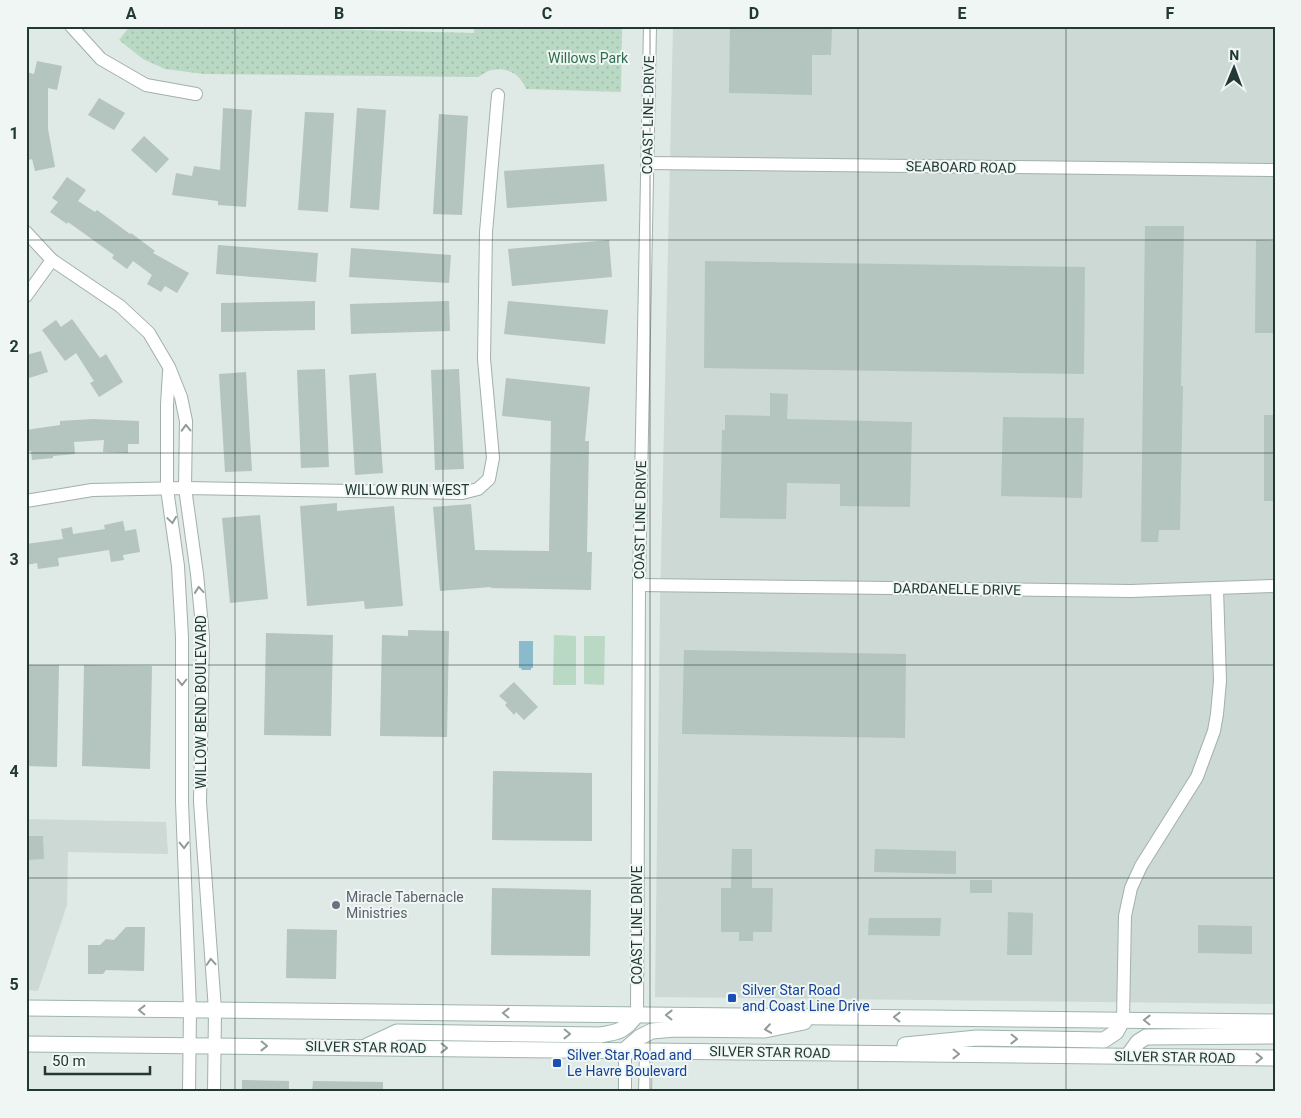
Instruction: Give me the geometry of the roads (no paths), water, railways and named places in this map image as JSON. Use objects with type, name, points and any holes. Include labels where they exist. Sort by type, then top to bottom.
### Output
[{"type":"main road","points":[[26,1008],[1275,1022]]},
{"type":"main road","points":[[364,1047],[397,1032],[600,1035],[618,1032],[628,1026],[637,1014]]},
{"type":"main road","points":[[625,1050],[640,1037],[652,1031],[675,1029],[765,1030],[833,1016]]},
{"type":"main road","points":[[826,1053],[978,1038],[1104,1040],[1116,1032],[1123,1020]]},
{"type":"main road","points":[[1128,1056],[1138,1042],[1146,1037],[1275,1036]]},
{"type":"main road","name":"SILVER STAR ROAD","points":[[26,1044],[1275,1058]]},
{"type":"street","points":[[71,26],[101,60],[146,85],[196,94]]},
{"type":"street","name":"COAST LINE DRIVE","points":[[637,1014],[639,584],[650,26]]},
{"type":"street","name":"WILLOW RUN WEST","points":[[26,502],[92,490],[185,488],[462,492],[478,489],[489,479],[493,458],[484,359],[486,232],[498,95]]},
{"type":"street","name":"SEABOARD ROAD","points":[[648,164],[1275,170]]},
{"type":"street","name":"WILLOW BEND BOULEVARD","points":[[26,232],[52,260],[120,306],[149,333],[169,367],[181,397],[186,421],[185,488],[197,574],[203,636],[200,802],[214,1010],[214,1092]]},
{"type":"street","points":[[26,296],[52,260]]},
{"type":"street","name":"WILLOW BEND BOULEVARD","points":[[169,367],[167,488],[178,566],[182,637],[182,802],[190,1010],[189,1092]]},
{"type":"street","name":"DARDANELLE DRIVE","points":[[639,584],[938,590],[1131,591],[1275,586]]},
{"type":"street","points":[[1123,1020],[1125,916],[1131,888],[1141,866],[1197,777],[1214,731],[1220,680],[1217,589]]},
{"type":"street","points":[[625,1050],[625,1092]]},
{"type":"street","points":[[645,1092],[646,1051]]},
{"type":"water","points":[[519,641],[533,641],[533,668],[531,670],[519,668]]},
{"type":"place","name":"Miracle Tabernacle Ministries","points":[[336,905]]},
{"type":"place","name":"Silver Star Road and Coast Line Drive","points":[[732,998]]},
{"type":"place","name":"Silver Star Road and Le Havre Boulevard","points":[[557,1063]]},
{"type":"park label","name":"Willows Park","points":[[588,58]]}]
